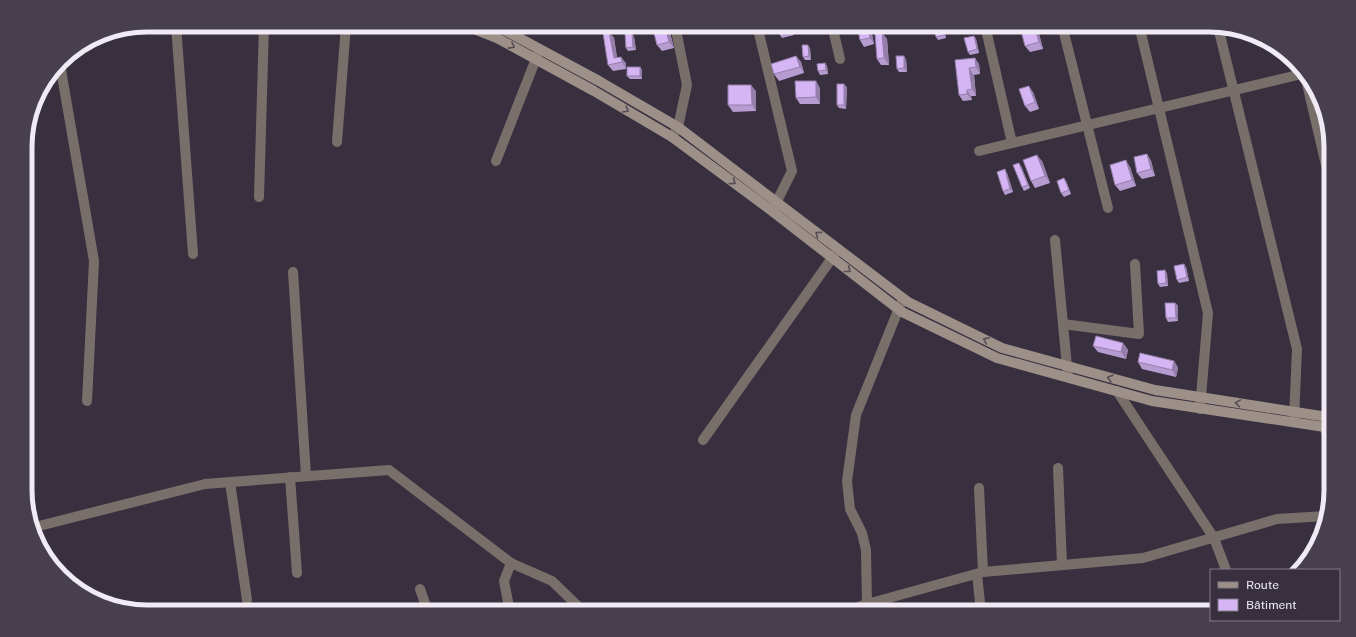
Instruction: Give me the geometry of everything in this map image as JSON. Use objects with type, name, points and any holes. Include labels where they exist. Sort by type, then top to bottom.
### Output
[{"type":"main road","points":[[482,32],[497,38],[594,91],[672,137],[774,206]]},
{"type":"main road","points":[[509,32],[599,81],[678,128],[836,254],[898,309],[997,358],[1152,401],[1324,428]]},
{"type":"main road","points":[[836,254],[908,302],[1002,348],[1155,390],[1324,416]]},
{"type":"street","points":[[177,32],[194,254]]},
{"type":"street","points":[[259,197],[264,32]]},
{"type":"street","points":[[337,142],[345,32]]},
{"type":"street","points":[[672,137],[678,128],[687,85],[676,32]]},
{"type":"street","points":[[758,32],[792,171],[774,206]]},
{"type":"street","points":[[834,32],[840,59]]},
{"type":"street","points":[[986,32],[1012,144]]},
{"type":"street","points":[[1064,32],[1108,208]]},
{"type":"street","points":[[1141,32],[1208,313],[1200,409]]},
{"type":"street","points":[[1219,33],[1296,349],[1294,424]]},
{"type":"street","points":[[496,161],[540,48]]},
{"type":"street","points":[[61,71],[94,261],[87,401]]},
{"type":"street","points":[[979,152],[1297,74]]},
{"type":"street","points":[[1309,89],[1324,156]]},
{"type":"street","points":[[1055,240],[1068,377]]},
{"type":"street","points":[[703,440],[836,254]]},
{"type":"street","points":[[1063,324],[1139,334],[1135,264]]},
{"type":"street","points":[[293,272],[306,476]]},
{"type":"street","points":[[867,604],[866,550],[862,533],[850,509],[847,481],[856,415],[903,298]]},
{"type":"street","points":[[1117,391],[1214,538],[1226,569]]},
{"type":"street","points":[[1058,468],[1062,565]]},
{"type":"street","points":[[38,526],[205,484],[290,476],[389,470],[511,563],[552,581],[577,605]]},
{"type":"street","points":[[290,476],[297,574]]},
{"type":"street","points":[[230,482],[247,600]]},
{"type":"street","points":[[979,488],[981,605]]},
{"type":"street","points":[[864,605],[980,573],[1143,558],[1277,519],[1321,516]]},
{"type":"street","points":[[509,605],[504,581],[511,563]]},
{"type":"street","points":[[420,589],[426,605]]},
{"type":"building","points":[[609,32],[614,58],[621,57],[622,62],[608,65],[603,33]]},
{"type":"building","points":[[654,32],[667,32],[669,42],[657,45]]},
{"type":"building","points":[[858,32],[869,32],[870,38],[860,40]]},
{"type":"building","points":[[935,32],[943,32],[944,35],[936,37]]},
{"type":"building","points":[[1021,32],[1036,32],[1039,42],[1025,46]]},
{"type":"building","points":[[632,33],[633,47],[626,48],[625,34]]},
{"type":"building","points":[[875,33],[882,33],[884,58],[877,59]]},
{"type":"building","points":[[974,36],[977,49],[968,52],[964,38]]},
{"type":"building","points":[[802,45],[808,45],[809,56],[803,57]]},
{"type":"building","points":[[796,56],[800,67],[774,74],[771,64]]},
{"type":"building","points":[[896,56],[904,56],[904,68],[897,69]]},
{"type":"building","points":[[975,58],[976,67],[969,68],[972,89],[967,90],[967,94],[959,95],[955,60]]},
{"type":"building","points":[[825,63],[826,70],[818,71],[817,64]]},
{"type":"building","points":[[627,67],[640,67],[640,76],[627,76]]},
{"type":"building","points":[[795,81],[816,81],[816,97],[796,98]]},
{"type":"building","points":[[837,84],[844,84],[844,105],[837,105]]},
{"type":"building","points":[[728,85],[751,85],[752,105],[728,105]]},
{"type":"building","points":[[1029,86],[1035,102],[1025,106],[1019,89]]},
{"type":"building","points":[[1147,154],[1151,169],[1137,173],[1134,157]]},
{"type":"building","points":[[1037,155],[1045,176],[1031,181],[1023,160]]},
{"type":"building","points":[[1126,160],[1132,180],[1115,185],[1110,165]]},
{"type":"building","points":[[1019,163],[1028,185],[1022,187],[1013,165]]},
{"type":"building","points":[[1005,169],[1010,189],[1003,191],[997,172]]},
{"type":"building","points":[[1064,178],[1069,190],[1061,193],[1057,181]]},
{"type":"building","points":[[1184,264],[1187,277],[1177,280],[1174,266]]},
{"type":"building","points":[[1165,270],[1166,283],[1158,284],[1157,271]]},
{"type":"building","points":[[1165,303],[1175,303],[1176,318],[1166,318]]},
{"type":"building","points":[[1096,336],[1123,343],[1121,352],[1093,346]]},
{"type":"building","points":[[1140,353],[1174,361],[1172,370],[1138,362]]}]
